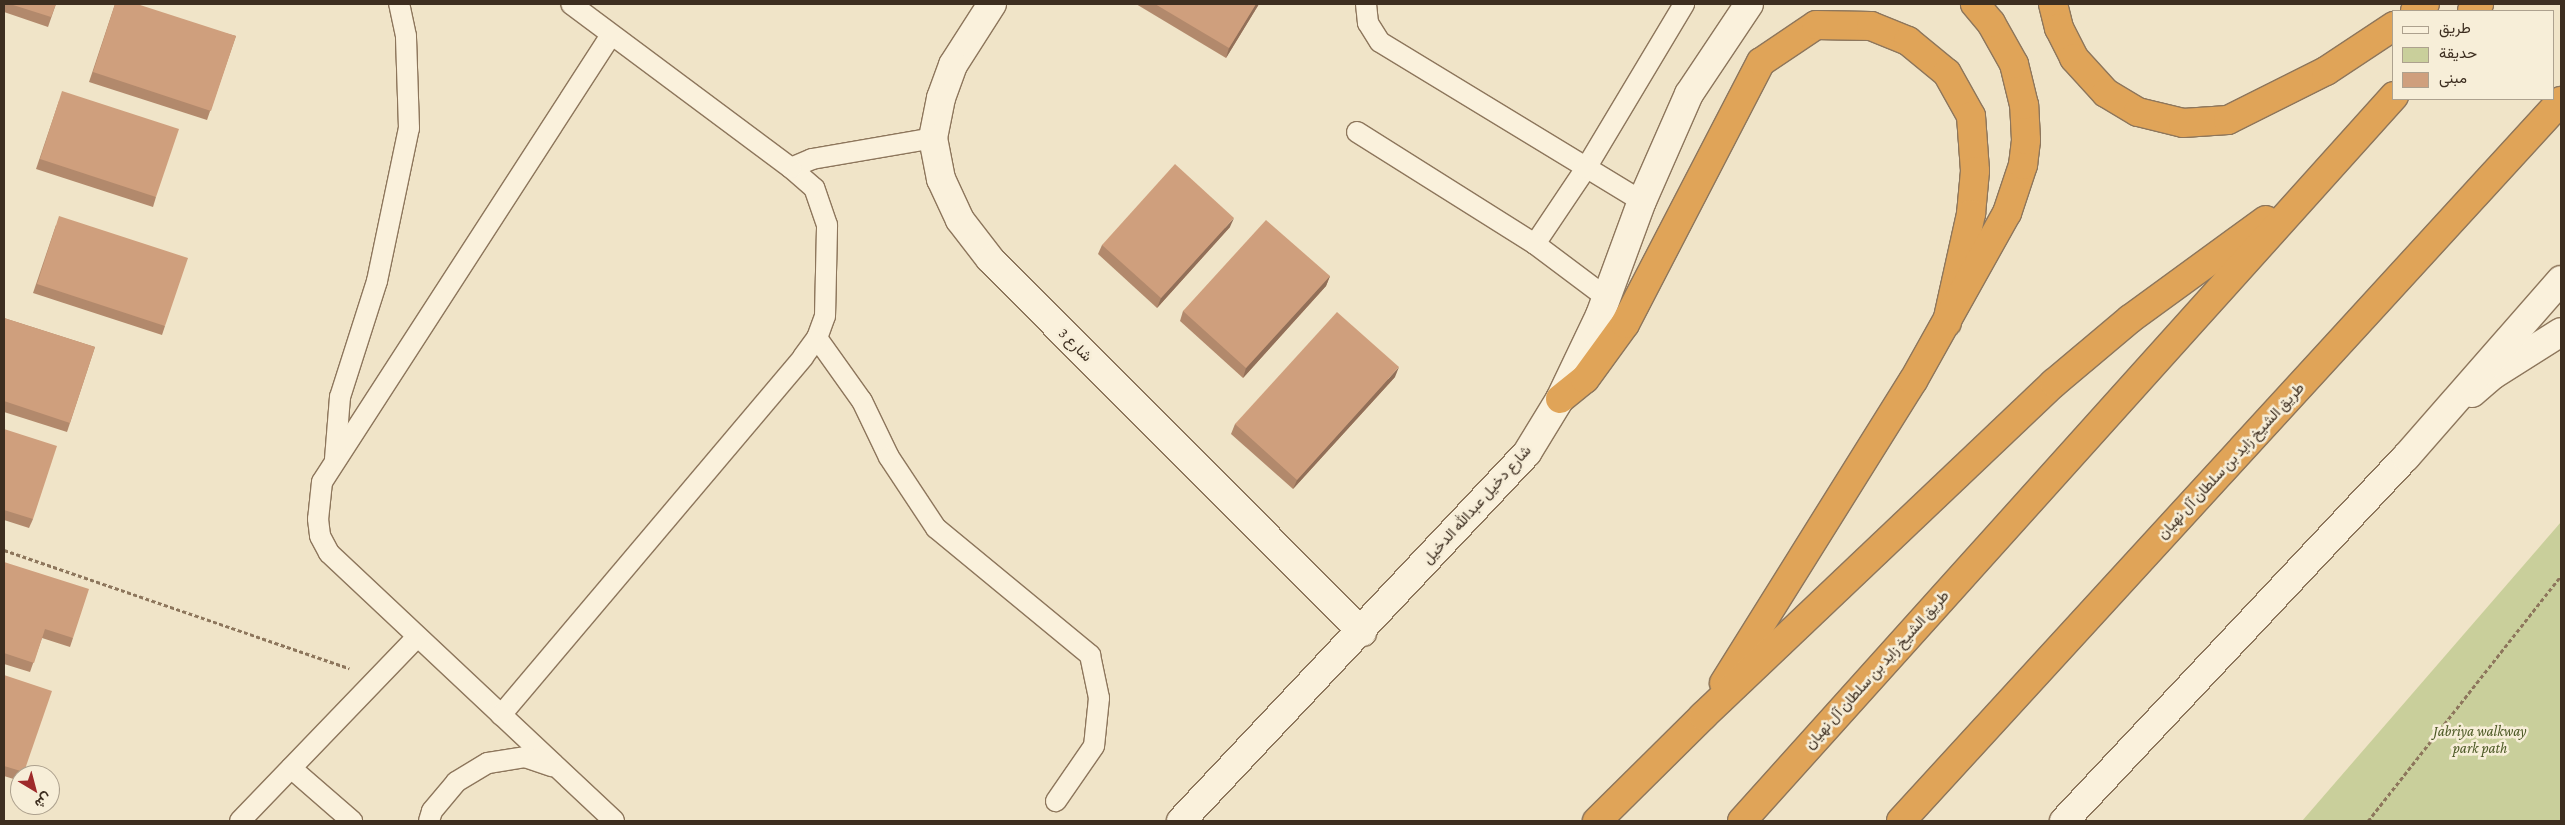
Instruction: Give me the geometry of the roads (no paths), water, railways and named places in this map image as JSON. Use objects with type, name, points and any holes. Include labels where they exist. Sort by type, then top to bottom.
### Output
[{"type":"highway","points":[[1703,716],[1947,322],[2007,213],[2023,165],[2026,140],[2024,105],[2014,64],[1990,22],[1975,4]]},
{"type":"highway","points":[[2053,4],[2059,28],[2074,58],[2106,93],[2138,112],[2183,123],[2228,120],[2326,71],[2392,27]]},
{"type":"highway","points":[[1560,400],[1585,379],[1625,324],[1761,62],[1816,25],[1871,26],[1908,41],[1947,73],[1971,116],[1975,171],[1971,214],[1947,322]]},
{"type":"highway","name":"طريق الشيخ زايد بن سلطان آل نهيان","points":[[1742,821],[2302,195],[2392,98]]},
{"type":"highway","name":"طريق الشيخ زايد بن سلطان آل نهيان","points":[[1901,821],[2561,101]]},
{"type":"highway","points":[[1597,821],[1703,716],[2054,383],[2209,259],[2302,195]]},
{"type":"street","name":"شارع 3","points":[[992,4],[952,65],[941,98],[933,138],[945,188],[960,220],[990,259],[1362,632]]},
{"type":"street","name":"شارع دخيل عبدالله الدخيل","points":[[1181,821],[1362,632],[1527,453],[1560,400],[1607,298],[1642,201],[1689,94],[1711,58],[1744,14],[1760,4]]},
{"type":"street","points":[[2406,457],[2561,280]]},
{"type":"street","points":[[2064,821],[2447,414],[2493,375],[2561,332]]},
{"type":"lane","points":[[334,463],[340,397],[377,281],[409,128],[406,36],[399,4]]},
{"type":"lane","points":[[501,715],[817,338],[825,316],[828,225],[814,188],[792,168],[570,4]]},
{"type":"lane","points":[[1366,4],[1368,23],[1380,42],[1642,201]]},
{"type":"lane","points":[[1535,244],[1586,168],[1684,4]]},
{"type":"lane","points":[[611,35],[322,482],[318,519],[320,536],[329,553],[614,821]]},
{"type":"lane","points":[[1357,132],[1535,244],[1607,298]]},
{"type":"lane","points":[[792,168],[812,159],[933,138]]},
{"type":"lane","points":[[817,338],[862,401],[889,457],[936,528],[1090,655],[1099,698],[1094,746],[1056,801]]},
{"type":"lane","points":[[240,821],[417,636]]},
{"type":"lane","points":[[429,821],[432,811],[456,782],[488,763],[525,757],[558,768]]},
{"type":"lane","points":[[291,768],[352,821]]},
{"type":"park label","name":"Jabriya walkway park path","points":[[2480,740]]}]
